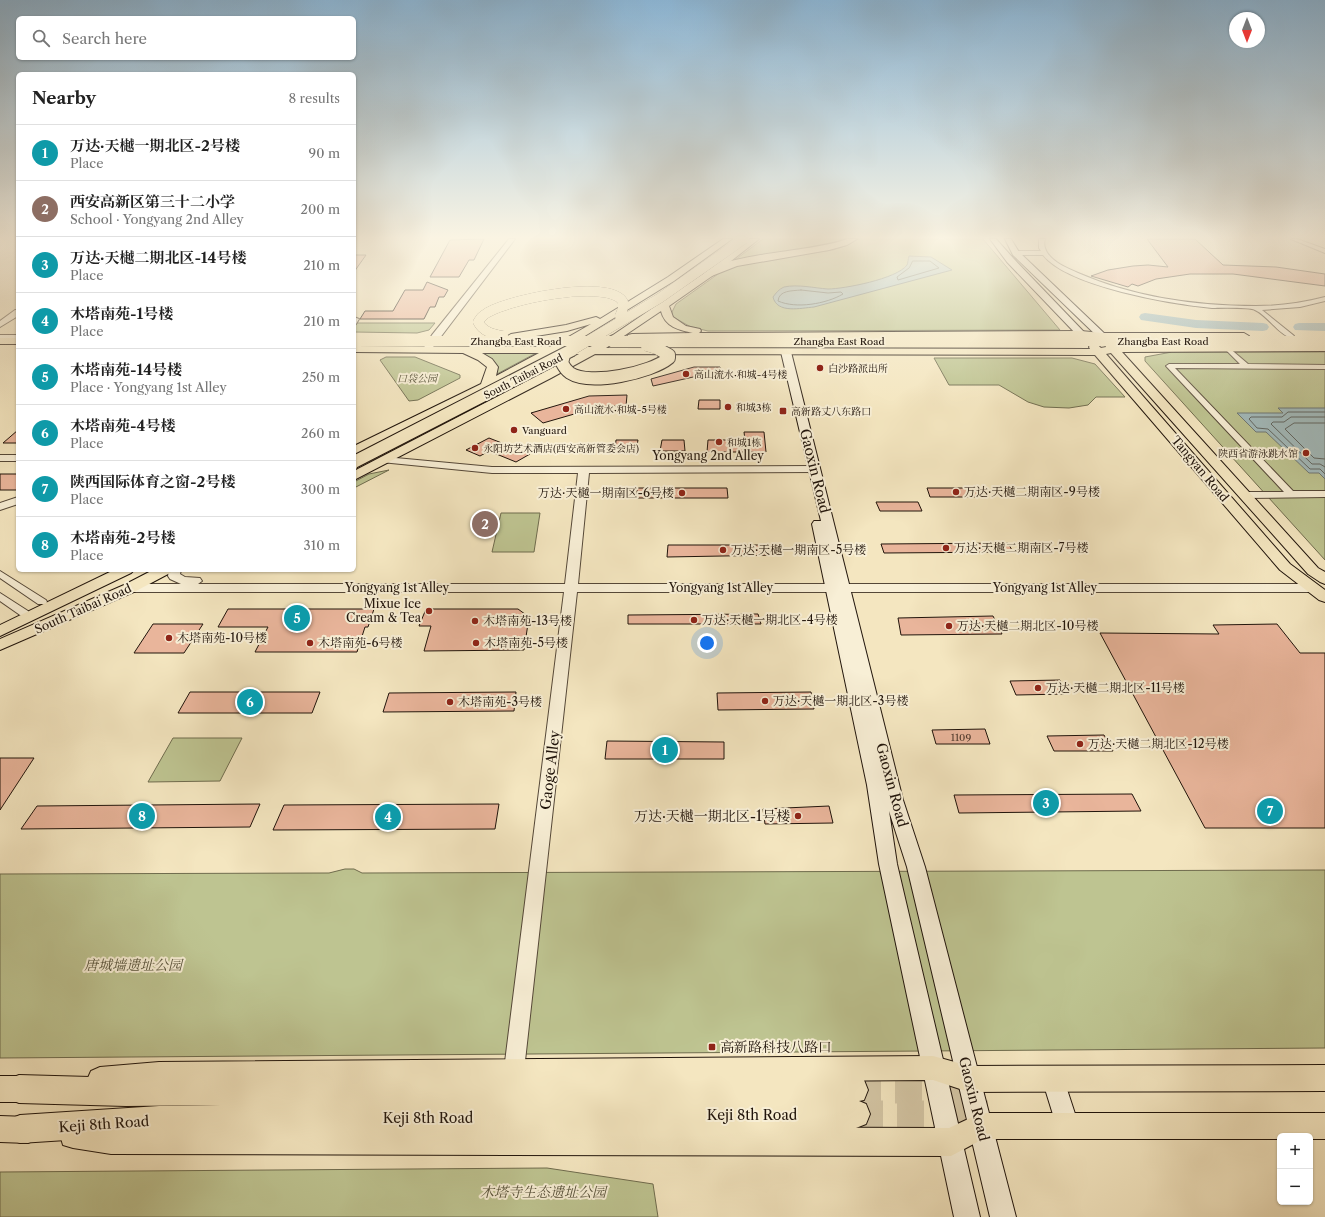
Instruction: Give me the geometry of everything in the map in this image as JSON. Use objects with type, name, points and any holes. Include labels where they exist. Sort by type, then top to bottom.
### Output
[{"type":"highway","name":"Keji 8th Road","points":[[10,1089],[126,1092],[855,1102],[159,1120],[10,1129]]},
{"type":"main road","points":[[544,296],[494,309],[485,314],[478,322],[484,331],[494,335],[516,338],[556,349],[616,316],[645,296]]},
{"type":"main road","points":[[511,337],[567,328],[616,316],[624,309],[624,303],[622,299],[616,296]]},
{"type":"main road","name":"South Taibai Road","points":[[356,455],[576,342],[616,316],[651,296]]},
{"type":"main road","name":"South Taibai Road","points":[[356,450],[663,296]]},
{"type":"main road","name":"South Taibai Road","points":[[356,475],[594,350],[617,337],[677,296]]},
{"type":"main road","points":[[1045,296],[1081,334]]},
{"type":"main road","points":[[1060,296],[1102,336]]},
{"type":"main road","points":[[664,305],[668,319],[674,323],[696,331],[726,335]]},
{"type":"main road","points":[[356,337],[1041,334]]},
{"type":"main road","points":[[652,343],[750,338],[1016,337],[1041,334]]},
{"type":"main road","name":"Zhangba East Road","points":[[1041,334],[1081,334],[1102,336],[1325,336]]},
{"type":"main road","name":"Tangyan Road","points":[[1081,334],[1099,352],[1285,567],[1325,597]]},
{"type":"main road","name":"Tangyan Road","points":[[1102,336],[1313,571],[1325,579]]},
{"type":"main road","points":[[0,341],[16,341]]},
{"type":"main road","name":"Zhangba East Road","points":[[356,341],[556,349],[652,343],[1325,341]]},
{"type":"main road","points":[[652,343],[754,349],[1004,348],[1048,352]]},
{"type":"main road","name":"Zhangba East Road","points":[[356,345],[628,345],[652,343],[1325,345]]},
{"type":"main road","points":[[556,349],[565,369],[572,374],[597,378],[612,377],[637,372],[666,362],[669,358],[669,355],[658,349],[628,345]]},
{"type":"main road","points":[[0,347],[16,347]]},
{"type":"main road","name":"Zhangba East Road","points":[[1048,352],[1099,352],[1114,349],[1325,348]]},
{"type":"main road","points":[[356,349],[1048,352]]},
{"type":"main road","name":"South Taibai Road","points":[[356,461],[556,349]]},
{"type":"main road","points":[[458,350],[480,356],[490,363],[493,367],[486,386]]},
{"type":"main road","points":[[547,376],[602,360],[637,355],[700,351]]},
{"type":"main road","name":"Gaoxin Road","points":[[782,352],[837,585],[894,800],[916,867],[1003,1217]]},
{"type":"main road","name":"South Taibai Road","points":[[0,629],[42,602],[104,572]]},
{"type":"main road","name":"South Taibai Road","points":[[0,644],[123,572]]},
{"type":"main road","name":"South Taibai Road","points":[[0,629],[74,600],[137,572]]},
{"type":"main road","name":"South Taibai Road","points":[[0,644],[130,588],[161,572]]},
{"type":"main road","name":"Gaoxin Road","points":[[837,585],[876,785],[888,864],[967,1217]]},
{"type":"main road","points":[[10,1089],[159,1074],[514,1070],[933,1068],[969,1079],[1325,1078]]},
{"type":"main road","points":[[1053,1079],[1067,1126]]},
{"type":"main road","points":[[10,1129],[111,1140],[951,1142],[981,1126],[1325,1126]]},
{"type":"street","points":[[427,349],[467,296]]},
{"type":"street","points":[[1143,296],[1198,305],[1256,308],[1315,302],[1325,299]]},
{"type":"street","points":[[1256,308],[1292,336]]},
{"type":"street","points":[[0,325],[16,313]]},
{"type":"street","points":[[0,337],[16,337]]},
{"type":"street","points":[[1227,348],[1246,366]]},
{"type":"street","points":[[1291,494],[1168,366],[1325,367]]},
{"type":"street","points":[[0,458],[16,458]]},
{"type":"street","name":"Yongyang 2nd Alley","points":[[385,460],[462,468],[810,469]]},
{"type":"street","name":"Gaoge Alley","points":[[514,1070],[572,585],[584,469]]},
{"type":"street","points":[[1244,495],[1325,494]]},
{"type":"street","points":[[0,506],[16,501]]},
{"type":"street","name":"Yongyang 1st Alley","points":[[175,572],[174,576],[183,581],[572,585]]},
{"type":"street","points":[[0,574],[42,602]]},
{"type":"street","name":"Yongyang 1st Alley","points":[[130,588],[572,585],[1308,585]]},
{"type":"street","points":[[0,596],[24,613]]},
{"type":"green space","points":[[687,296],[1031,296],[1060,330],[708,331],[691,327],[673,317],[672,312],[676,304]]},
{"type":"green space","points":[[356,323],[435,323],[429,330],[417,333],[356,332]]},
{"type":"green space","points":[[475,352],[536,353],[496,374],[496,364]]},
{"type":"green space","points":[[1172,352],[1325,352],[1325,560],[1145,361],[1145,357]]},
{"type":"green space","name":"口袋公园","points":[[386,357],[415,357],[460,375],[460,378],[418,400],[409,401],[380,360]]},
{"type":"green space","points":[[934,358],[1072,358],[1095,364],[1125,397],[1096,397],[1088,405],[1069,408],[1044,407],[1028,402],[999,385],[949,385]]},
{"type":"green space","points":[[389,470],[356,487],[356,481],[369,474]]},
{"type":"green space","points":[[501,513],[540,513],[534,552],[492,552]]},
{"type":"green space","points":[[173,738],[242,738],[220,781],[148,782]]},
{"type":"green space","name":"唐城墙遗址公园","points":[[345,869],[354,869],[362,873],[1325,870],[1325,1048],[0,1058],[0,874],[329,873]]},
{"type":"green space","name":"木塔寺生态遗址公园","points":[[547,1168],[653,1184],[658,1217],[0,1217],[0,1172]]},
{"type":"water","points":[[856,296],[814,307],[796,309],[779,306],[773,297]]},
{"type":"water","name":"陕西省游泳跳水馆","points":[[1278,408],[1325,408],[1325,479],[1319,473],[1309,473],[1266,432],[1256,432],[1237,413],[1283,413]]},
{"type":"building","points":[[402,296],[445,296],[439,297],[435,307],[430,307],[424,319],[360,319],[365,311],[393,311]]},
{"type":"building","points":[[694,367],[720,367],[720,371],[653,386],[651,379]]},
{"type":"building","name":"高山流水·和城-5号楼","points":[[627,395],[626,406],[602,406],[543,423],[531,413],[589,396]]},
{"type":"building","points":[[699,400],[720,400],[720,409],[698,409]]},
{"type":"building","points":[[16,432],[16,443],[3,443]]},
{"type":"building","points":[[744,432],[764,432],[766,452],[707,452],[708,440],[745,440]]},
{"type":"building","points":[[489,438],[530,454],[516,462],[489,451],[480,456],[466,450]]},
{"type":"building","points":[[616,440],[638,440],[636,451],[615,451]]},
{"type":"building","points":[[662,440],[684,440],[685,451],[660,451]]},
{"type":"building","points":[[0,474],[16,474],[16,490],[0,490]]},
{"type":"building","name":"万达·天樾一期南区-6号楼","points":[[637,488],[727,488],[728,498],[637,498]]},
{"type":"building","name":"万达·天樾二期南区-9号楼","points":[[927,488],[981,488],[987,497],[930,497]]},
{"type":"building","points":[[876,502],[918,502],[922,511],[880,511]]},
{"type":"building","name":"万达·天樾二期南区-7号楼","points":[[1008,543],[1013,552],[884,553],[881,544]]},
{"type":"building","name":"万达·天樾一期南区-5号楼","points":[[668,545],[777,545],[779,555],[667,557]]},
{"type":"building","points":[[228,609],[374,609],[368,627],[365,627],[357,652],[255,652],[268,627],[218,627]]},
{"type":"building","points":[[426,609],[518,609],[529,617],[524,650],[424,651],[431,626],[419,626]]},
{"type":"building","name":"万达·天樾一期北区-4号楼","points":[[758,614],[761,624],[628,624],[628,615]]},
{"type":"building","name":"万达·天樾二期北区-10号楼","points":[[993,616],[1002,634],[901,635],[898,618]]},
{"type":"building","name":"木塔南苑-10号楼","points":[[153,624],[203,624],[184,653],[134,653]]},
{"type":"building","points":[[1277,624],[1300,653],[1325,653],[1325,828],[1205,828],[1100,633],[1219,634],[1213,625]]},
{"type":"building","name":"万达·天樾二期北区-11号楼","points":[[1060,680],[1067,694],[1016,695],[1010,681]]},
{"type":"building","points":[[190,692],[320,692],[312,713],[178,713]]},
{"type":"building","name":"木塔南苑-3号楼","points":[[516,692],[514,711],[383,712],[389,693]]},
{"type":"building","name":"万达·天樾一期北区-3号楼","points":[[811,692],[814,709],[718,710],[717,693]]},
{"type":"building","points":[[985,729],[990,744],[936,744],[932,730]]},
{"type":"building","name":"万达·天樾二期北区-12号楼","points":[[1104,735],[1113,751],[1054,751],[1047,736]]},
{"type":"building","points":[[607,741],[724,742],[724,759],[605,759]]},
{"type":"building","points":[[0,758],[34,758],[0,810]]},
{"type":"building","points":[[1132,794],[1141,811],[959,813],[954,795]]},
{"type":"building","points":[[260,804],[250,827],[21,829],[37,806]]},
{"type":"building","points":[[499,804],[495,829],[273,830],[284,805]]},
{"type":"building","name":"万达·天樾一期北区-1号楼","points":[[829,806],[833,823],[765,824],[763,809]]},
{"type":"waterway","points":[[1145,317],[1196,324],[1263,327]]},
{"type":"waterway","points":[[1299,327],[1325,327]]},
{"type":"tunnel","points":[[854,1090],[983,1090]]},
{"type":"tunnel","points":[[856,1114],[988,1114]]},
{"type":"place","name":"白沙路派出所","points":[[820,368]]},
{"type":"place","name":"高山流水·和城-4号楼","points":[[686,374]]},
{"type":"place","name":"和城3栋","points":[[728,407]]},
{"type":"place","name":"高山流水·和城-5号楼","points":[[566,409]]},
{"type":"place","name":"高新路丈八东路口","points":[[783,411]]},
{"type":"place","name":"Vanguard","points":[[514,430]]},
{"type":"place","name":"和城1栋","points":[[719,442]]},
{"type":"place","name":"永阳坊艺术酒店(西安高新管委会店)","points":[[475,448]]},
{"type":"place","name":"陕西省游泳跳水馆","points":[[1306,453]]},
{"type":"place","name":"万达·天樾二期南区-9号楼","points":[[956,492]]},
{"type":"place","name":"万达·天樾一期南区-6号楼","points":[[682,493]]},
{"type":"place","name":"西安高新区第三十二小学","points":[[485,524]]},
{"type":"place","name":"万达·天樾二期南区-7号楼","points":[[946,548]]},
{"type":"place","name":"万达·天樾一期南区-5号楼","points":[[723,550]]},
{"type":"place","name":"Mixue Ice Cream & Tea","points":[[429,611]]},
{"type":"place","name":"木塔南苑-14号楼","points":[[297,618]]},
{"type":"place","name":"万达·天樾一期北区-4号楼","points":[[694,620]]},
{"type":"place","name":"木塔南苑-13号楼","points":[[475,621]]},
{"type":"place","name":"万达·天樾二期北区-10号楼","points":[[949,626]]},
{"type":"place","name":"木塔南苑-10号楼","points":[[169,638]]},
{"type":"place","name":"木塔南苑-6号楼","points":[[310,643]]},
{"type":"place","name":"木塔南苑-5号楼","points":[[476,643]]},
{"type":"place","name":"万达·天樾二期北区-11号楼","points":[[1038,688]]},
{"type":"place","name":"万达·天樾一期北区-3号楼","points":[[765,701]]},
{"type":"place","name":"木塔南苑-4号楼","points":[[250,702]]},
{"type":"place","name":"木塔南苑-3号楼","points":[[450,702]]},
{"type":"place","name":"万达·天樾二期北区-12号楼","points":[[1080,744]]},
{"type":"place","name":"万达·天樾一期北区-2号楼","points":[[665,750]]},
{"type":"place","name":"万达·天樾二期北区-14号楼","points":[[1046,803]]},
{"type":"place","name":"陕西国际体育之窗-2号楼","points":[[1270,811]]},
{"type":"place","name":"木塔南苑-2号楼","points":[[142,816]]},
{"type":"place","name":"万达·天樾一期北区-1号楼","points":[[798,816]]},
{"type":"place","name":"木塔南苑-1号楼","points":[[388,817]]},
{"type":"place","name":"高新路科技八路口","points":[[712,1047]]}]
